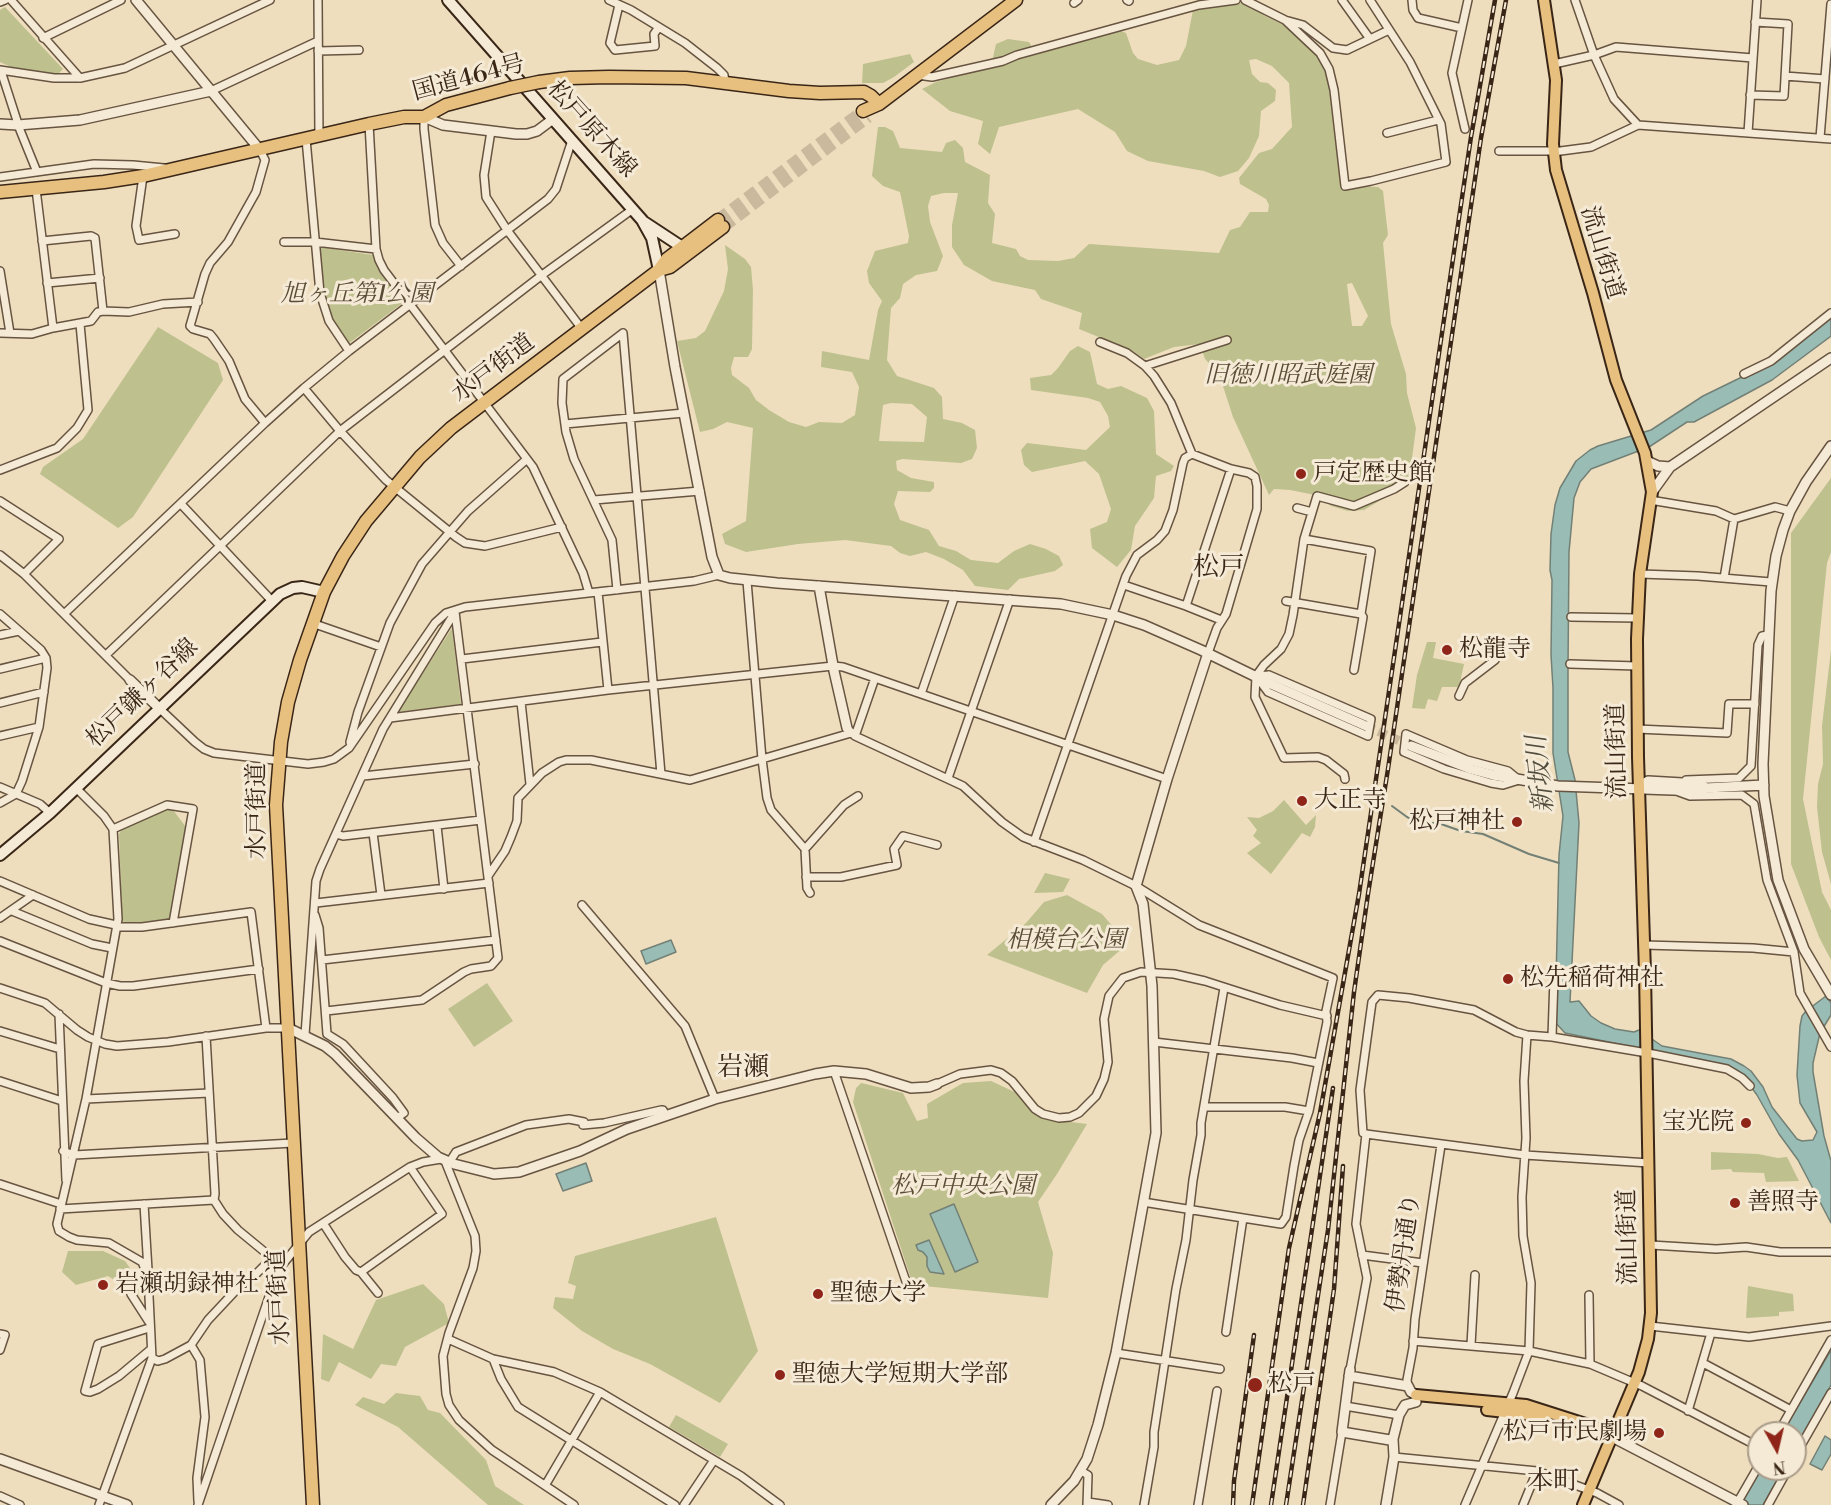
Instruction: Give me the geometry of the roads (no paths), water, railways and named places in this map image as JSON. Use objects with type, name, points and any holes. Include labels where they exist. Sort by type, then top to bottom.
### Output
[{"type":"highway","points":[[866,114],[1016,0]]},
{"type":"highway","name":"国道464号","points":[[0,192],[170,171],[369,123],[404,117],[424,117],[446,105],[510,88],[570,78],[621,76],[686,78],[820,93],[864,92],[879,104]]},
{"type":"highway","name":"水戸街道","points":[[313,1505],[276,820],[279,760],[288,702],[324,592],[355,537],[393,487],[434,443],[484,402],[659,270],[667,259],[682,247],[721,224],[670,267],[659,270]]},
{"type":"main road","name":"松戸原木線","points":[[448,0],[642,220],[652,238],[659,270]]},
{"type":"main road","name":"流山街道","points":[[1544,0],[1557,90],[1553,151],[1556,170],[1614,373],[1645,456],[1651,496],[1640,574],[1637,618],[1637,729],[1651,1245],[1650,1326],[1635,1383],[1583,1505]]},
{"type":"main road","points":[[642,220],[682,247]]},
{"type":"main road","name":"松戸鎌ヶ谷線","points":[[0,855],[50,813],[272,601],[293,588],[309,587],[324,592]]},
{"type":"main road","points":[[1416,1399],[1506,1407],[1526,1405],[1572,1418],[1598,1428],[1612,1437]]},
{"type":"street","points":[[0,3],[5,0]]},
{"type":"street","points":[[11,0],[80,78]]},
{"type":"street","points":[[43,38],[122,0]]},
{"type":"street","points":[[136,0],[265,159],[256,192],[228,242],[210,263],[205,274],[190,326],[210,334],[214,339],[229,361],[245,399],[265,423]]},
{"type":"street","points":[[37,172],[18,125],[1,70],[54,78],[80,78],[125,68],[270,0]]},
{"type":"street","points":[[318,0],[320,136]]},
{"type":"street","points":[[609,0],[685,43],[717,68],[725,82]]},
{"type":"street","points":[[917,75],[932,77],[1003,61],[1017,55],[1199,5],[1236,0]]},
{"type":"street","points":[[1245,0],[1285,20],[1303,25],[1333,48],[1347,50],[1389,30]]},
{"type":"street","points":[[1342,0],[1370,39]]},
{"type":"street","points":[[1285,20],[1320,53],[1329,69],[1334,90],[1345,186],[1446,162],[1444,137],[1438,120],[1410,62],[1370,0]]},
{"type":"street","points":[[1412,0],[1413,10],[1418,18],[1462,28]]},
{"type":"street","points":[[1465,129],[1461,99],[1452,72],[1468,0]]},
{"type":"street","points":[[1575,0],[1594,55],[1614,99],[1638,125]]},
{"type":"street","points":[[1748,133],[1757,0]]},
{"type":"street","points":[[619,4],[610,43],[615,50],[655,46],[654,34],[659,27]]},
{"type":"street","points":[[1820,138],[1831,4]]},
{"type":"street","points":[[1750,95],[1784,96],[1788,24],[1755,22]]},
{"type":"street","points":[[0,124],[18,125],[80,120],[212,91],[318,41]]},
{"type":"street","points":[[1554,64],[1594,55],[1616,47],[1753,58]]},
{"type":"street","points":[[318,51],[359,50]]},
{"type":"street","points":[[1785,76],[1825,79]]},
{"type":"street","points":[[461,266],[442,243],[435,225],[423,129],[424,117],[443,124],[527,134],[545,126],[553,119]]},
{"type":"street","points":[[1387,133],[1438,120]]},
{"type":"street","points":[[369,123],[376,249],[384,270],[527,459],[562,527],[583,573],[589,593]]},
{"type":"street","points":[[1499,151],[1553,151],[1591,147],[1638,125],[1831,139]]},
{"type":"street","points":[[491,131],[484,175],[486,197],[507,230],[582,329]]},
{"type":"street","points":[[306,139],[320,293],[329,321],[349,351]]},
{"type":"street","points":[[64,614],[304,388],[349,351],[549,199],[556,189],[572,140]]},
{"type":"street","points":[[0,177],[94,164],[159,166],[170,171]]},
{"type":"street","points":[[143,176],[136,226],[139,240],[175,234]]},
{"type":"street","points":[[36,189],[53,328]]},
{"type":"street","points":[[106,655],[340,431],[542,275],[633,209]]},
{"type":"street","points":[[42,241],[91,236],[95,238],[103,311]]},
{"type":"street","points":[[284,242],[315,242],[376,249]]},
{"type":"street","points":[[659,270],[712,557],[719,575]]},
{"type":"street","points":[[0,271],[10,333]]},
{"type":"street","points":[[47,283],[100,278]]},
{"type":"street","points":[[0,333],[32,333],[80,324],[92,321],[98,312],[103,311],[129,312],[163,304],[198,302]]},
{"type":"street","points":[[1744,374],[1771,361],[1831,313]]},
{"type":"street","points":[[0,470],[57,448],[77,428],[88,410],[80,324]]},
{"type":"street","points":[[617,590],[612,540],[574,459],[562,403],[563,379],[623,333],[661,774]]},
{"type":"street","points":[[1145,366],[1227,340]]},
{"type":"street","points":[[1051,1505],[1064,1493],[1081,1471],[1095,1434],[1116,1353],[1156,1133],[1151,972],[1143,904],[1136,886],[1167,779],[1208,653],[1221,620],[1226,614],[1258,503],[1255,477],[1191,454],[1166,391],[1145,366],[1127,353],[1100,342]]},
{"type":"street","points":[[1790,511],[1776,507],[1734,519],[1716,511],[1651,496],[1670,467],[1831,358]]},
{"type":"street","points":[[304,388],[340,431],[393,487],[465,543],[479,546],[528,537],[562,527]]},
{"type":"street","points":[[565,424],[684,413]]},
{"type":"street","points":[[1831,446],[1806,482],[1790,511],[1783,530],[1772,582],[1768,635],[1764,785],[1770,837],[1781,890],[1808,957],[1831,995]]},
{"type":"street","points":[[1034,842],[1126,576],[1137,555],[1157,540],[1167,527],[1183,463],[1185,458],[1191,454]]},
{"type":"street","points":[[1645,456],[1658,466],[1670,467]]},
{"type":"street","points":[[349,748],[358,712],[381,647],[404,595],[422,564],[475,504],[527,459]]},
{"type":"street","points":[[1186,606],[1231,469]]},
{"type":"street","points":[[1346,779],[1344,774],[1326,760],[1318,757],[1284,758],[1255,697],[1256,676],[1286,642],[1292,625],[1290,602],[1304,539],[1317,496],[1354,506],[1405,482]]},
{"type":"street","points":[[594,500],[700,491]]},
{"type":"street","points":[[0,501],[59,539],[24,574]]},
{"type":"street","points":[[181,504],[272,601]]},
{"type":"street","points":[[1297,508],[1312,512]]},
{"type":"street","points":[[1724,578],[1734,519]]},
{"type":"street","points":[[1304,539],[1371,551],[1354,670]]},
{"type":"street","points":[[0,555],[24,574],[159,708],[204,749],[214,753],[308,764],[324,762],[345,752],[435,623],[446,614],[589,593],[707,579],[719,575],[747,580],[1078,606],[1144,625],[1366,726]]},
{"type":"street","points":[[1640,574],[1772,582]]},
{"type":"street","points":[[747,580],[767,798],[771,810],[804,849],[806,877],[810,893]]},
{"type":"street","points":[[1124,585],[1221,620]]},
{"type":"street","points":[[819,586],[833,666],[851,732]]},
{"type":"street","points":[[598,592],[608,690]]},
{"type":"street","points":[[921,694],[955,595]]},
{"type":"street","points":[[948,778],[1010,599]]},
{"type":"street","points":[[1290,602],[1361,614]]},
{"type":"street","points":[[326,1011],[422,1000],[471,969],[491,966],[498,958],[456,611]]},
{"type":"street","points":[[305,1035],[316,881],[390,717],[456,611]]},
{"type":"street","points":[[0,614],[46,658],[39,727],[22,781],[16,794],[0,803]]},
{"type":"street","points":[[1571,617],[1637,618]]},
{"type":"street","points":[[312,623],[381,647]]},
{"type":"street","points":[[0,635],[19,631]]},
{"type":"street","points":[[1681,783],[1688,779],[1739,778],[1752,766],[1758,645],[1762,636],[1768,635]]},
{"type":"street","points":[[462,659],[602,642]]},
{"type":"street","points":[[0,669],[46,658]]},
{"type":"street","points":[[1459,696],[1466,683],[1495,660]]},
{"type":"street","points":[[1570,664],[1637,666]]},
{"type":"street","points":[[390,717],[608,690],[833,666],[843,667],[1167,779]]},
{"type":"street","points":[[1269,675],[1371,719],[1368,736],[1268,692],[1256,676],[1269,675]]},
{"type":"street","points":[[851,732],[875,678]]},
{"type":"street","points":[[0,703],[44,692]]},
{"type":"street","points":[[521,702],[530,784]]},
{"type":"street","points":[[1637,729],[1727,733],[1729,704],[1755,704]]},
{"type":"street","points":[[0,736],[39,727]]},
{"type":"street","points":[[316,903],[444,889],[489,879],[505,851],[517,821],[518,798],[552,765],[566,760],[591,760],[690,780],[851,732],[963,786],[1011,829],[1034,842],[1083,861],[1136,886],[1199,925],[1333,978],[1309,1111],[1295,1157],[1286,1217],[1281,1224],[1143,1202]]},
{"type":"street","points":[[1406,734],[1467,760],[1508,771],[1519,780],[1503,785],[1444,769],[1404,752],[1406,734]]},
{"type":"street","points":[[1411,746],[1471,769],[1519,780],[1576,788],[1639,787],[1701,791],[1706,788],[1764,785]]},
{"type":"street","points":[[363,776],[475,764]]},
{"type":"street","points":[[1639,787],[1648,781],[1700,784],[1706,788]]},
{"type":"street","points":[[0,787],[40,804],[50,813]]},
{"type":"street","points":[[76,788],[113,829],[116,926],[86,1099],[57,1224],[59,1231],[77,1240],[115,1246],[142,1262],[148,1276]]},
{"type":"street","points":[[1673,790],[1690,796],[1742,795],[1754,804],[1769,888],[1794,952],[1800,993],[1831,1047]]},
{"type":"street","points":[[804,849],[844,805],[858,796]]},
{"type":"street","points":[[113,829],[167,805],[193,809],[173,923]]},
{"type":"street","points":[[336,834],[342,836],[482,820]]},
{"type":"street","points":[[437,826],[444,889]]},
{"type":"street","points":[[373,833],[381,895]]},
{"type":"street","points":[[806,877],[842,877],[897,865],[894,849],[903,836],[937,845]]},
{"type":"street","points":[[0,881],[89,919],[116,926],[142,927],[251,912],[266,1028]]},
{"type":"street","points":[[0,918],[33,895]]},
{"type":"street","points":[[582,905],[685,1026],[715,1099]]},
{"type":"street","points":[[12,911],[92,944],[112,948]]},
{"type":"street","points":[[314,913],[319,928],[327,1034],[343,1044],[393,1098],[404,1113],[397,1118]]},
{"type":"street","points":[[322,960],[496,940]]},
{"type":"street","points":[[0,941],[106,983],[133,986],[259,969]]},
{"type":"street","points":[[1644,945],[1753,948],[1794,952]]},
{"type":"street","points":[[198,1505],[273,1285],[284,1264],[309,1232],[410,1167],[423,1162],[445,1161],[494,1174],[519,1172],[580,1151],[627,1129],[715,1099],[804,1076],[834,1071],[866,1074],[911,1088],[929,1087],[960,1074],[982,1070],[1001,1073],[1023,1092],[1035,1109],[1043,1114],[1059,1118],[1070,1117],[1079,1113],[1096,1096],[1104,1079],[1108,1062],[1104,1012],[1109,996],[1118,984],[1131,974],[1151,972],[1174,974],[1327,1017]]},
{"type":"street","points":[[1552,1037],[1554,978]]},
{"type":"street","points":[[0,988],[45,1003],[77,1030],[96,1041],[117,1046],[266,1028],[288,1028],[305,1035],[335,1054],[397,1118],[445,1161],[475,1236],[476,1251],[473,1268],[444,1356],[446,1394],[453,1413],[492,1450],[546,1484],[574,1505]]},
{"type":"street","points":[[1144,1505],[1201,1123],[1224,988]]},
{"type":"street","points":[[1330,1505],[1366,1278],[1356,1224],[1366,1134],[1364,1133],[1360,1090],[1372,1002],[1378,995],[1409,998],[1473,1010],[1516,1032],[1527,1035],[1647,1052],[1727,1069],[1750,1086]]},
{"type":"street","points":[[59,1014],[66,1186]]},
{"type":"street","points":[[0,1031],[60,1049]]},
{"type":"street","points":[[1465,1505],[1529,1351],[1531,1283],[1523,1236],[1522,1197],[1527,1035]]},
{"type":"street","points":[[206,1036],[214,1200],[238,1230],[272,1258],[284,1264]]},
{"type":"street","points":[[1154,1042],[1318,1063]]},
{"type":"street","points":[[834,1071],[911,1296]]},
{"type":"street","points":[[0,1081],[62,1101]]},
{"type":"street","points":[[86,1099],[209,1094]]},
{"type":"street","points":[[1204,1107],[1285,1107],[1309,1111]]},
{"type":"street","points":[[445,1161],[456,1152],[526,1125],[569,1119],[584,1124],[604,1123],[661,1110],[666,1116]]},
{"type":"street","points":[[1366,1134],[1525,1155],[1648,1163]]},
{"type":"street","points":[[63,1151],[74,1155],[293,1143]]},
{"type":"street","name":"伊勢丹通り","points":[[1408,1386],[1423,1263],[1441,1145]]},
{"type":"street","points":[[361,1272],[442,1214],[410,1167]]},
{"type":"street","points":[[0,1184],[61,1207],[214,1200]]},
{"type":"street","points":[[100,1501],[151,1354],[144,1204]]},
{"type":"street","points":[[1226,1332],[1243,1218]]},
{"type":"street","points":[[322,1223],[345,1257],[378,1293]]},
{"type":"street","points":[[1651,1245],[1716,1249],[1746,1247],[1780,1252],[1831,1252]]},
{"type":"street","points":[[1362,1255],[1423,1263]]},
{"type":"street","points":[[151,1354],[158,1361],[191,1345],[208,1320],[238,1288],[272,1258]]},
{"type":"street","points":[[1471,1345],[1475,1275]]},
{"type":"street","points":[[131,1294],[149,1325]]},
{"type":"street","points":[[1589,1295],[1590,1364]]},
{"type":"street","points":[[149,1325],[98,1344],[86,1391],[98,1389],[151,1354]]},
{"type":"street","points":[[1650,1326],[1749,1337],[1831,1326]]},
{"type":"street","points":[[1688,1410],[1711,1333]]},
{"type":"street","points":[[0,1334],[5,1335],[0,1350]]},
{"type":"street","points":[[448,1339],[493,1359],[554,1372],[600,1392],[764,1491],[780,1505]]},
{"type":"street","points":[[1785,1421],[1831,1340]]},
{"type":"street","points":[[1413,1341],[1529,1351],[1590,1364],[1635,1383],[1747,1441]]},
{"type":"street","points":[[191,1345],[200,1360],[203,1374],[205,1417],[197,1479],[198,1505]]},
{"type":"street","points":[[1116,1353],[1220,1370]]},
{"type":"street","points":[[493,1359],[501,1379],[518,1407],[675,1505]]},
{"type":"street","points":[[1703,1363],[1791,1410]]},
{"type":"street","points":[[1350,1373],[1408,1386],[1416,1399],[1406,1405],[1400,1414],[1393,1439],[1394,1457],[1386,1505]]},
{"type":"street","points":[[1198,1505],[1217,1391]]},
{"type":"street","points":[[546,1484],[600,1392]]},
{"type":"street","points":[[1807,1435],[1831,1393]]},
{"type":"street","points":[[1345,1406],[1400,1414]]},
{"type":"street","points":[[1342,1432],[1393,1439]]},
{"type":"street","points":[[1612,1437],[1739,1504],[1751,1481]]},
{"type":"street","points":[[1394,1457],[1537,1472],[1619,1505]]},
{"type":"street","points":[[0,1459],[100,1501],[127,1505]]},
{"type":"street","points":[[684,1505],[714,1460]]},
{"type":"street","points":[[1081,1471],[1088,1475],[1088,1503],[1108,1505]]},
{"type":"street","points":[[1523,1505],[1537,1472]]},
{"type":"street","points":[[1768,1505],[1781,1481]]},
{"type":"street","points":[[0,1496],[20,1505]]},
{"type":"water","points":[[1831,317],[1831,336],[1772,380],[1694,422],[1687,422],[1649,447],[1591,469],[1580,482],[1574,498],[1569,552],[1568,752],[1575,780],[1579,823],[1570,1002],[1579,1001],[1591,1016],[1615,1029],[1634,1032],[1639,1030],[1662,1046],[1731,1059],[1744,1066],[1751,1071],[1763,1087],[1772,1107],[1797,1139],[1802,1141],[1813,1140],[1817,1132],[1800,1103],[1797,1075],[1800,1026],[1802,1016],[1806,1011],[1826,996],[1831,1003],[1831,1015],[1820,1033],[1813,1072],[1824,1136],[1831,1161],[1831,1223],[1798,1160],[1741,1073],[1720,1065],[1565,1033],[1555,1022],[1559,855],[1563,816],[1553,753],[1552,580],[1550,570],[1555,505],[1560,488],[1576,461],[1598,446],[1651,430],[1703,396],[1779,359]]},
{"type":"water","points":[[671,940],[676,952],[646,964],[641,951]]},
{"type":"water","points":[[586,1163],[592,1181],[563,1191],[556,1174]]},
{"type":"water","points":[[954,1204],[978,1262],[955,1272],[930,1214]]},
{"type":"water","points":[[929,1240],[944,1274],[930,1272],[927,1257],[918,1250],[916,1245]]},
{"type":"water","points":[[1831,1350],[1831,1385],[1807,1427],[1807,1421],[1789,1421]]},
{"type":"water","points":[[1825,1436],[1831,1440],[1831,1454],[1822,1470],[1810,1464]]},
{"type":"water","points":[[1754,1481],[1776,1481],[1763,1505],[1740,1505]]},
{"type":"waterway","points":[[1392,806],[1420,823],[1438,823],[1461,831],[1483,834],[1529,854],[1559,863]]},
{"type":"tunnel","points":[[718,220],[863,111]]},
{"type":"tunnel","points":[[723,227],[868,117]]},
{"type":"tunnel","points":[[1366,726],[1411,746]]},
{"type":"railway","points":[[1252,1505],[1289,1248],[1320,1113],[1359,894],[1471,137],[1495,0]]},
{"type":"railway","points":[[1286,1505],[1328,1230],[1354,992],[1368,894],[1481,138],[1506,0]]},
{"type":"railway","points":[[1271,1505],[1333,1088]]},
{"type":"railway","points":[[1303,1505],[1334,1289],[1343,1166]]},
{"type":"railway","points":[[1233,1505],[1234,1481],[1254,1335]]},
{"type":"place","name":"戸定歴史館","points":[[1301,474]]},
{"type":"place","name":"松龍寺","points":[[1447,650]]},
{"type":"place","name":"大正寺","points":[[1302,801]]},
{"type":"place","name":"松戸神社","points":[[1517,822]]},
{"type":"place","name":"松先稲荷神社","points":[[1508,979]]},
{"type":"place","name":"宝光院","points":[[1746,1123]]},
{"type":"place","name":"善照寺","points":[[1735,1203]]},
{"type":"place","name":"岩瀬胡録神社","points":[[103,1285]]},
{"type":"place","name":"聖徳大学","points":[[818,1294]]},
{"type":"place","name":"聖徳大学短期大学部","points":[[780,1375]]},
{"type":"place","name":"松戸","points":[[1255,1385]]},
{"type":"place","name":"松戸市民劇場","points":[[1659,1433]]},
{"type":"district","name":"松戸","points":[[1219,569]]},
{"type":"district","name":"岩瀬","points":[[743,1069]]},
{"type":"district","name":"本町","points":[[1553,1483]]},
{"type":"park label","name":"旭ヶ丘第1公園","points":[[357,295]]},
{"type":"park label","name":"旧徳川昭武庭園","points":[[1288,376]]},
{"type":"park label","name":"相模台公園","points":[[1066,941]]},
{"type":"park label","name":"松戸中央公園","points":[[963,1187]]},
{"type":"water label","name":"新坂川","points":[[1542,774]]}]
